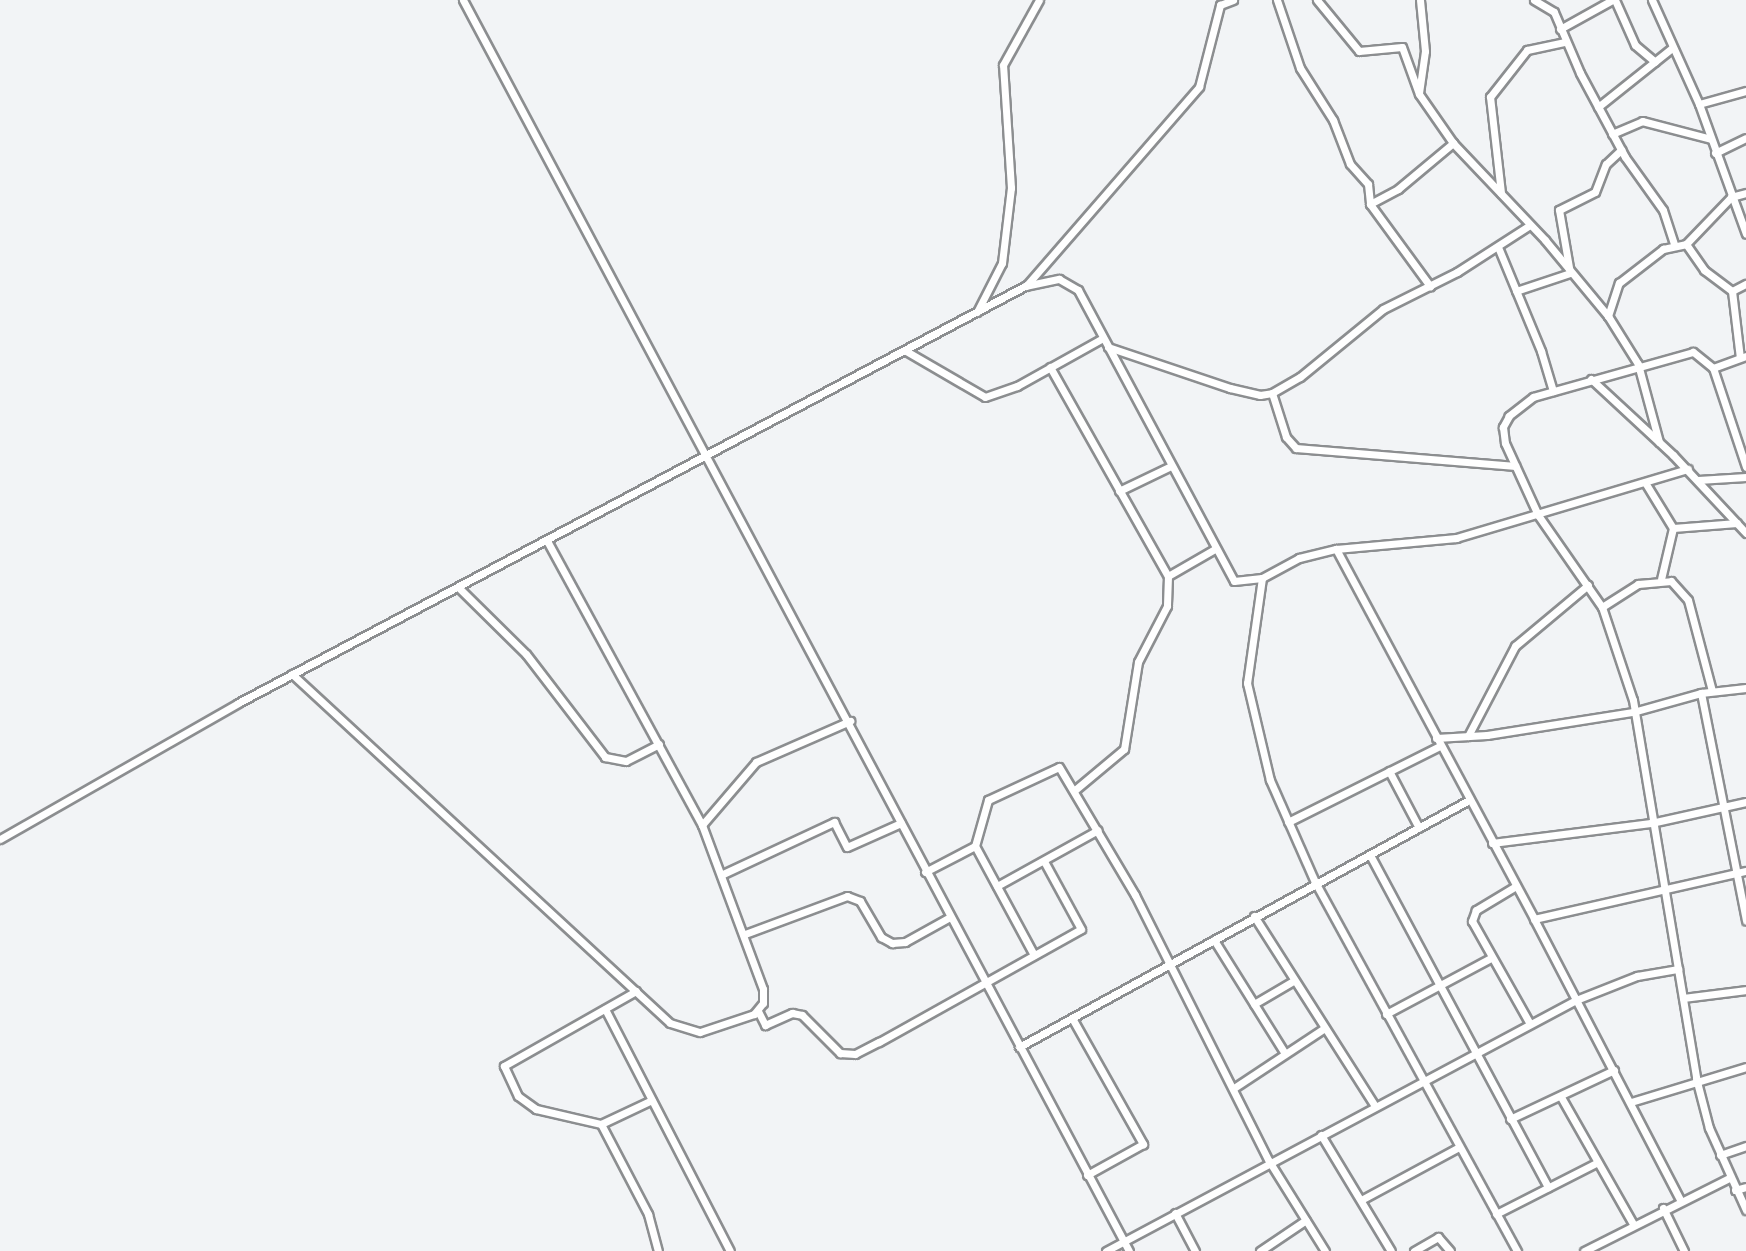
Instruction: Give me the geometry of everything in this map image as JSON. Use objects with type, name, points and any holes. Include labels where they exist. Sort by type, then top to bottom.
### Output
[{"type":"street","points":[[463,0],[850,721],[925,872],[1129,1251]]},
{"type":"street","points":[[977,313],[1002,263],[1011,188],[1003,65],[1039,0]]},
{"type":"street","points":[[0,839],[292,674],[548,541],[1025,286],[1199,87],[1220,3],[1233,0]]},
{"type":"street","points":[[1277,0],[1300,68],[1328,109],[1350,164],[1368,184],[1370,204],[1430,286]]},
{"type":"street","points":[[1317,0],[1359,51],[1402,47],[1419,94],[1453,143],[1530,225],[1608,316],[1638,365],[1659,442]]},
{"type":"street","points":[[1419,94],[1425,51],[1420,0]]},
{"type":"street","points":[[1534,0],[1552,9],[1565,42],[1612,134],[1663,210],[1674,244]]},
{"type":"street","points":[[1560,29],[1613,0],[1635,45],[1655,61]]},
{"type":"street","points":[[1652,0],[1699,104],[1746,234]]},
{"type":"street","points":[[1501,193],[1490,97],[1527,50],[1565,42]]},
{"type":"street","points":[[1598,107],[1672,48]]},
{"type":"street","points":[[1699,104],[1746,92]]},
{"type":"street","points":[[1612,134],[1642,121],[1711,139]]},
{"type":"street","points":[[1715,153],[1746,138]]},
{"type":"street","points":[[1370,204],[1398,189],[1453,143]]},
{"type":"street","points":[[1570,273],[1559,210],[1595,192],[1606,164],[1621,150]]},
{"type":"street","points":[[1608,316],[1624,275],[1674,244],[1686,244],[1731,197],[1746,192]]},
{"type":"street","points":[[1108,347],[1230,388],[1260,395],[1272,393],[1300,377],[1383,309],[1430,286],[1498,247],[1530,225]]},
{"type":"street","points":[[1686,244],[1704,270],[1732,291],[1743,357],[1713,368]]},
{"type":"street","points":[[1498,247],[1553,391]]},
{"type":"street","points":[[1516,291],[1570,273]]},
{"type":"street","points":[[1025,286],[1069,281],[1108,347],[1234,580],[1262,578],[1299,558],[1336,549],[1456,538],[1646,484],[1688,469]]},
{"type":"street","points":[[1732,291],[1746,284]]},
{"type":"street","points":[[906,351],[985,397],[1050,367],[1103,338]]},
{"type":"street","points":[[1746,467],[1713,368],[1686,352],[1533,397],[1508,416],[1503,427],[1505,443],[1538,515],[1602,607],[1633,712],[1696,1078],[1720,1155],[1746,1210]]},
{"type":"street","points":[[1050,367],[1168,576],[1167,606],[1138,662],[1124,749],[1075,790]]},
{"type":"street","points":[[1591,379],[1688,469],[1746,533]]},
{"type":"street","points":[[1272,393],[1286,436],[1296,448],[1515,466]]},
{"type":"street","points":[[1119,491],[1171,466]]},
{"type":"street","points":[[1698,480],[1746,477]]},
{"type":"street","points":[[1646,484],[1674,528],[1661,579]]},
{"type":"street","points":[[1674,528],[1737,523]]},
{"type":"street","points":[[548,541],[702,825],[723,874],[764,993],[758,1011],[765,1025],[797,1013],[831,1048],[850,1055],[1081,929],[1044,861]]},
{"type":"street","points":[[1168,576],[1215,549]]},
{"type":"street","points":[[1336,549],[1680,1199]]},
{"type":"street","points":[[1262,578],[1247,682],[1270,780],[1315,882],[1517,1251]]},
{"type":"street","points":[[1602,607],[1638,584],[1661,579],[1671,581],[1688,600],[1712,691]]},
{"type":"street","points":[[1468,736],[1515,646],[1588,585]]},
{"type":"street","points":[[458,587],[526,654],[605,757],[626,761],[659,744]]},
{"type":"street","points":[[292,674],[670,1023],[692,1032],[716,1029],[758,1011]]},
{"type":"street","points":[[1436,738],[1468,736],[1633,712],[1701,693],[1746,688]]},
{"type":"street","points":[[1701,693],[1726,806],[1746,921]]},
{"type":"street","points":[[702,825],[756,762],[850,721]]},
{"type":"street","points":[[1288,822],[1440,746]]},
{"type":"street","points":[[1034,955],[975,846],[988,800],[1055,767],[1075,790],[1098,830],[1171,963],[1269,1161],[1325,1251]]},
{"type":"street","points":[[1389,771],[1419,828]]},
{"type":"street","points":[[1019,1047],[1315,882],[1469,800]]},
{"type":"street","points":[[1492,843],[1651,823],[1746,802]]},
{"type":"street","points":[[723,874],[834,822],[847,848],[901,823]]},
{"type":"street","points":[[996,886],[1098,830]]},
{"type":"street","points":[[925,872],[975,846]]},
{"type":"street","points":[[1370,855],[1548,1187]]},
{"type":"street","points":[[1534,919],[1746,871]]},
{"type":"street","points":[[1516,886],[1472,915],[1492,958],[1530,1024]]},
{"type":"street","points":[[745,934],[847,895],[860,901],[881,937],[892,943],[905,943],[950,917]]},
{"type":"street","points":[[1254,916],[1323,1029],[1375,1106]]},
{"type":"street","points":[[1214,940],[1284,1052]]},
{"type":"street","points":[[1386,1014],[1492,958]]},
{"type":"street","points":[[1106,1251],[1269,1161],[1576,1000],[1637,976],[1678,969]]},
{"type":"street","points":[[1254,1004],[1293,981]]},
{"type":"street","points":[[1683,998],[1746,990]]},
{"type":"street","points":[[636,991],[503,1066],[518,1096],[536,1110],[601,1124],[652,1100]]},
{"type":"street","points":[[605,1009],[730,1251]]},
{"type":"street","points":[[1072,1018],[1143,1144],[1087,1175]]},
{"type":"street","points":[[1234,1088],[1261,1073],[1284,1052],[1323,1029]]},
{"type":"street","points":[[1631,1102],[1696,1078],[1746,1067]]},
{"type":"street","points":[[1510,1119],[1614,1070]]},
{"type":"street","points":[[1561,1097],[1633,1224]]},
{"type":"street","points":[[601,1124],[639,1195],[658,1251]]},
{"type":"street","points":[[1321,1135],[1391,1251]]},
{"type":"street","points":[[1720,1155],[1746,1146]]},
{"type":"street","points":[[1361,1200],[1459,1147]]},
{"type":"street","points":[[1496,1214],[1598,1162]]},
{"type":"street","points":[[1584,1251],[1680,1199],[1729,1178]]},
{"type":"street","points":[[1735,1190],[1746,1187]]},
{"type":"street","points":[[1663,1209],[1684,1251]]},
{"type":"street","points":[[1175,1213],[1195,1251]]},
{"type":"street","points":[[1261,1251],[1306,1220]]},
{"type":"street","points":[[1414,1251],[1438,1237],[1450,1251]]}]
